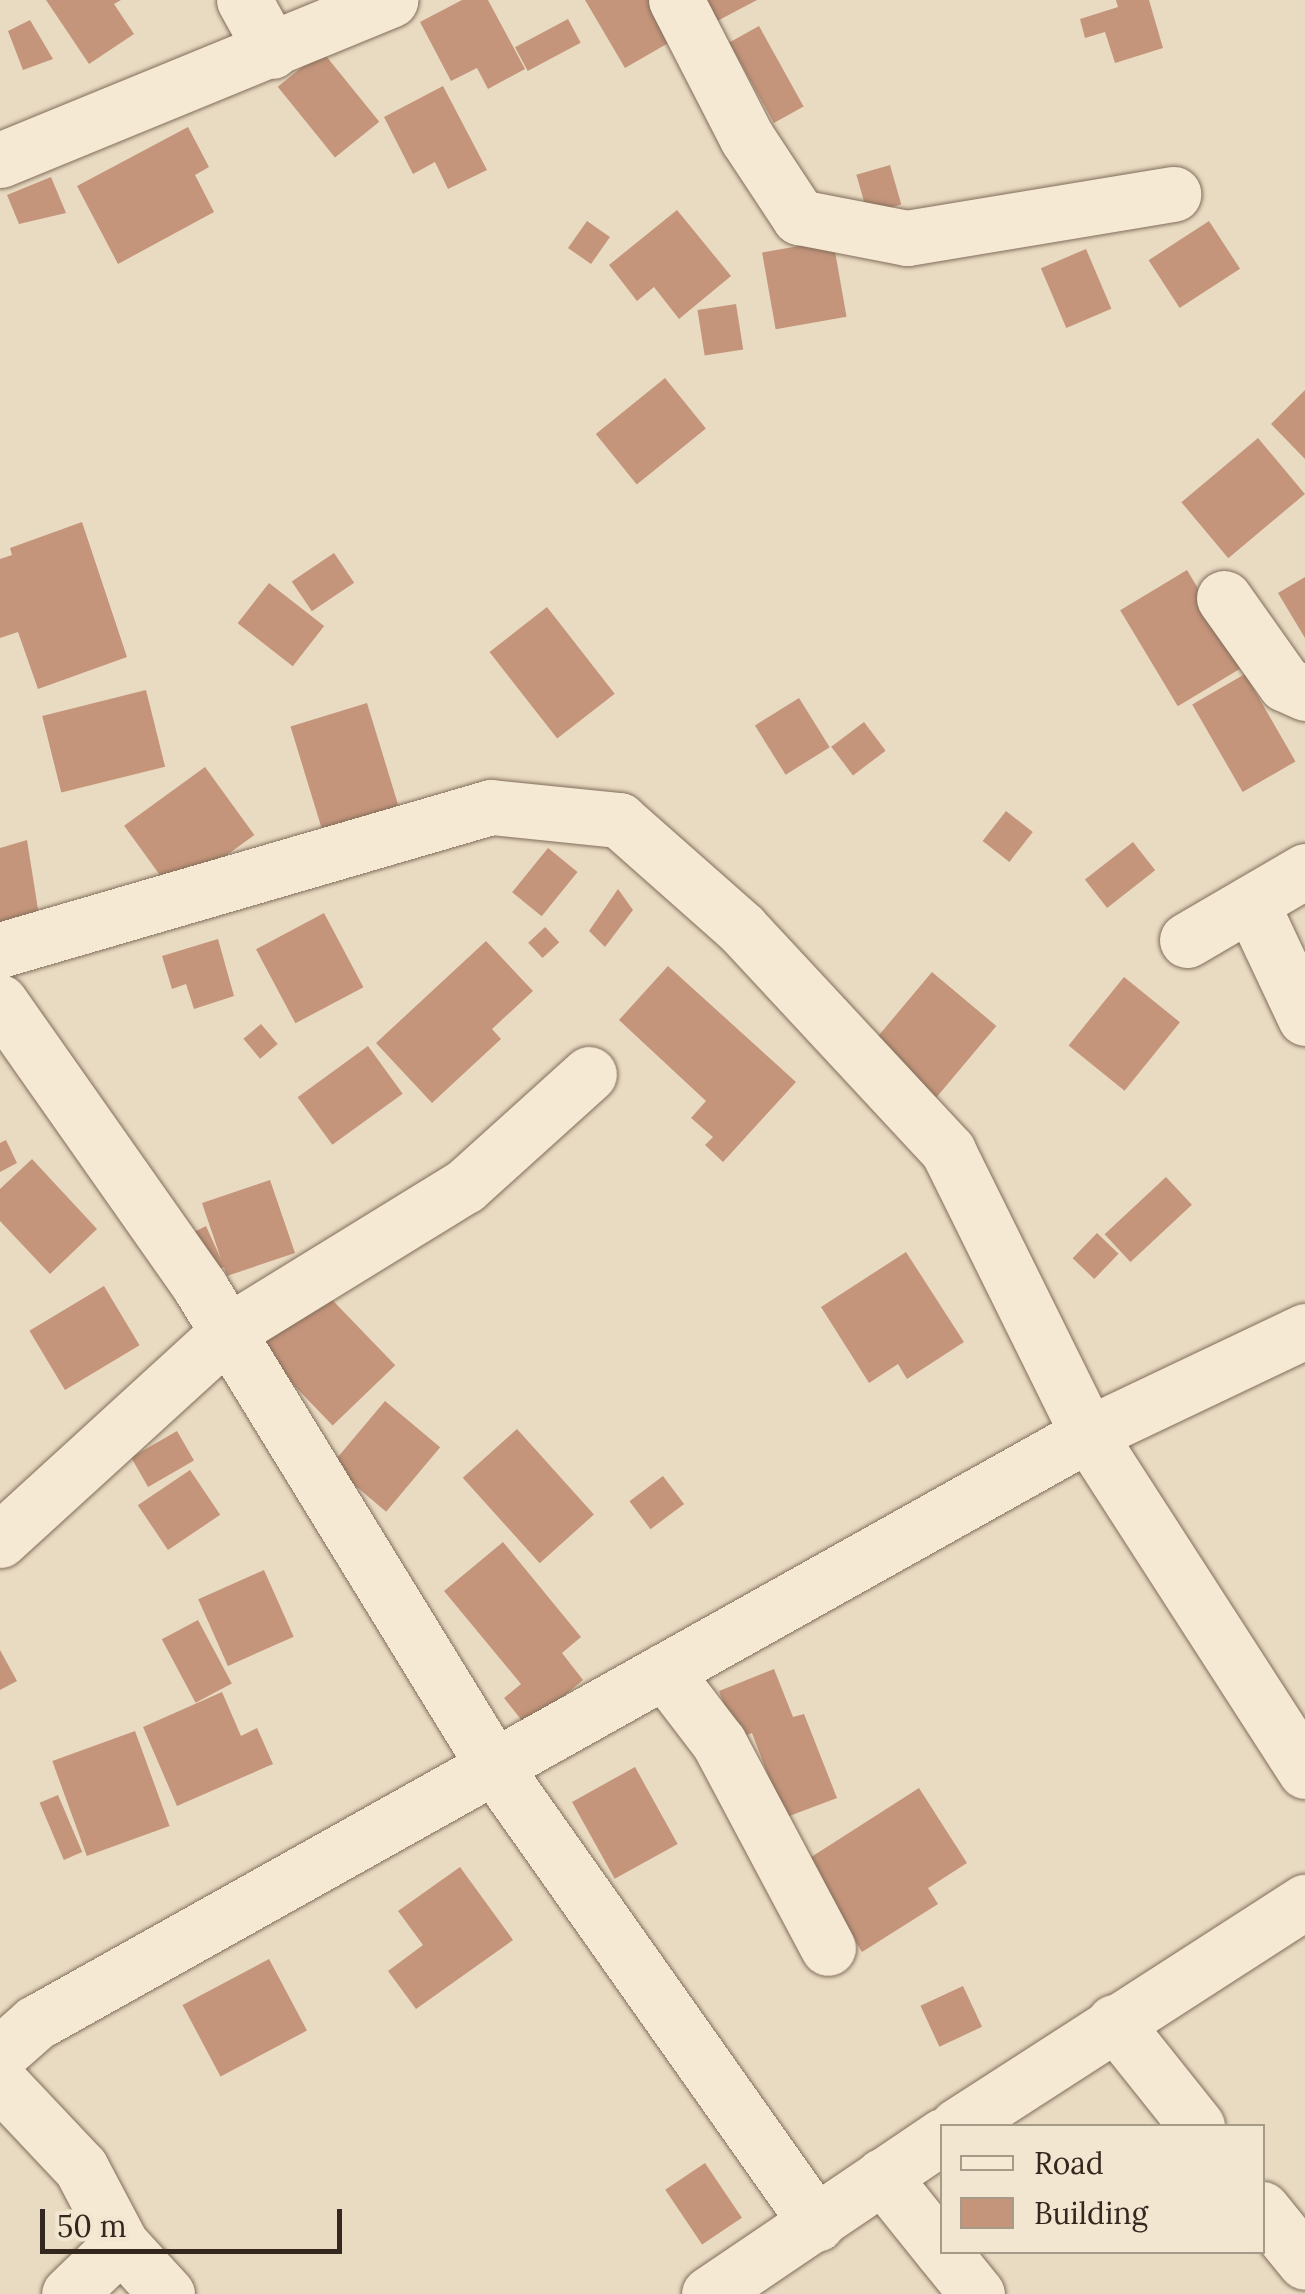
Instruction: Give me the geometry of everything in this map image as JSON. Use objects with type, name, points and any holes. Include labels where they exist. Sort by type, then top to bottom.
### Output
[{"type":"street","points":[[244,0],[272,51]]},
{"type":"street","points":[[0,160],[390,0]]},
{"type":"street","points":[[676,0],[746,138],[799,217],[907,238],[1173,194]]},
{"type":"street","points":[[1224,598],[1285,684],[1305,693]]},
{"type":"street","points":[[0,950],[492,807],[619,820],[742,929],[948,1151],[1088,1434],[1305,1771]]},
{"type":"street","points":[[1187,940],[1305,871]]},
{"type":"street","points":[[1251,903],[1305,1018]]},
{"type":"street","points":[[0,1002],[229,1332],[495,1768],[817,2224]]},
{"type":"street","points":[[0,1540],[229,1332],[465,1186],[589,1074]]},
{"type":"street","points":[[0,2054],[35,2023],[1088,1434],[1305,1331]]},
{"type":"street","points":[[664,1671],[719,1743],[828,1948]]},
{"type":"street","points":[[960,2124],[1305,1902]]},
{"type":"street","points":[[1114,2022],[1195,2124]]},
{"type":"street","points":[[0,2082],[81,2168],[121,2244],[167,2294]]},
{"type":"street","points":[[708,2294],[940,2137]]},
{"type":"street","points":[[882,2176],[940,2247]]},
{"type":"street","points":[[1265,2213],[1305,2262]]},
{"type":"street","points":[[69,2294],[121,2244]]},
{"type":"street","points":[[945,2254],[977,2294]]},
{"type":"building","points":[[46,0],[121,0],[114,4],[134,34],[89,64]]},
{"type":"building","points":[[462,0],[488,0],[525,69],[488,89],[477,68],[451,81],[420,22]]},
{"type":"building","points":[[585,0],[654,0],[677,38],[625,68]]},
{"type":"building","points":[[690,0],[757,0],[704,28]]},
{"type":"building","points":[[1116,0],[1149,0],[1163,48],[1115,63],[1105,32],[1085,38],[1080,19],[1118,7]]},
{"type":"building","points":[[568,19],[581,43],[528,71],[515,47]]},
{"type":"building","points":[[30,20],[53,59],[23,70],[8,31]]},
{"type":"building","points":[[759,26],[804,106],[774,123],[729,42]]},
{"type":"building","points":[[322,51],[379,122],[335,158],[278,87]]},
{"type":"building","points":[[443,86],[487,170],[448,189],[435,162],[413,174],[384,117]]},
{"type":"building","points":[[188,127],[209,167],[195,175],[214,212],[118,264],[77,186]]},
{"type":"building","points":[[890,165],[901,204],[868,214],[856,175]]},
{"type":"building","points":[[51,177],[66,213],[19,224],[7,195]]},
{"type":"building","points":[[677,210],[731,276],[679,319],[654,287],[637,301],[609,265]]},
{"type":"building","points":[[587,221],[610,237],[591,264],[568,248]]},
{"type":"building","points":[[1209,221],[1240,269],[1180,308],[1149,260]]},
{"type":"building","points":[[833,240],[847,317],[776,329],[762,253]]},
{"type":"building","points":[[1086,249],[1111,309],[1066,328],[1041,268]]},
{"type":"building","points":[[736,304],[743,349],[705,356],[697,310]]},
{"type":"building","points":[[665,378],[706,429],[637,485],[596,434]]},
{"type":"building","points":[[1305,390],[1305,459],[1271,424]]},
{"type":"building","points":[[1258,438],[1305,494],[1228,558],[1181,502]]},
{"type":"building","points":[[82,522],[127,657],[38,689],[18,632],[0,638],[0,559],[12,555],[10,548]]},
{"type":"building","points":[[334,553],[354,583],[312,611],[292,582]]},
{"type":"building","points":[[1187,570],[1245,666],[1178,706],[1120,610]]},
{"type":"building","points":[[1305,577],[1305,638],[1278,593]]},
{"type":"building","points":[[269,583],[324,626],[293,666],[238,623]]},
{"type":"building","points":[[547,607],[615,694],[557,739],[489,652]]},
{"type":"building","points":[[1245,674],[1296,761],[1243,792],[1192,704]]},
{"type":"building","points":[[146,690],[165,767],[61,793],[42,716]]},
{"type":"building","points":[[799,698],[830,747],[786,775],[755,726]]},
{"type":"building","points":[[367,703],[402,817],[325,840],[290,726]]},
{"type":"building","points":[[864,722],[886,751],[853,775],[831,747]]},
{"type":"building","points":[[205,767],[254,835],[173,894],[124,826]]},
{"type":"building","points":[[1006,811],[1033,832],[1009,862],[983,841]]},
{"type":"building","points":[[27,840],[40,922],[0,931],[0,848]]},
{"type":"building","points":[[1133,842],[1155,870],[1107,908],[1085,880]]},
{"type":"building","points":[[548,848],[578,872],[542,916],[512,892]]},
{"type":"building","points":[[618,889],[633,910],[605,947],[589,931]]},
{"type":"building","points":[[324,913],[363,987],[295,1023],[256,949]]},
{"type":"building","points":[[545,927],[559,942],[543,958],[528,943]]},
{"type":"building","points":[[218,939],[234,996],[194,1009],[186,984],[172,989],[162,956]]},
{"type":"building","points":[[486,941],[533,991],[492,1029],[501,1039],[432,1103],[376,1043]]},
{"type":"building","points":[[668,966],[796,1082],[723,1162],[705,1145],[713,1137],[691,1118],[706,1101],[619,1020]]},
{"type":"building","points":[[932,972],[996,1026],[934,1100],[870,1046]]},
{"type":"building","points":[[1124,977],[1180,1022],[1125,1091],[1069,1045]]},
{"type":"building","points":[[261,1024],[278,1044],[260,1059],[243,1039]]},
{"type":"building","points":[[368,1046],[403,1094],[332,1145],[298,1097]]},
{"type":"building","points":[[6,1140],[17,1163],[0,1172],[0,1143]]},
{"type":"building","points":[[32,1159],[97,1229],[50,1274],[0,1221],[0,1189]]},
{"type":"building","points":[[1166,1177],[1192,1205],[1130,1262],[1105,1234]]},
{"type":"building","points":[[270,1180],[295,1253],[227,1276],[224,1267],[195,1281],[176,1241],[206,1226],[221,1259],[202,1203]]},
{"type":"building","points":[[1097,1233],[1119,1254],[1094,1279],[1073,1258]]},
{"type":"building","points":[[906,1252],[964,1342],[907,1379],[898,1364],[869,1383],[821,1307]]},
{"type":"building","points":[[314,1281],[395,1365],[333,1426],[251,1341]]},
{"type":"building","points":[[104,1286],[140,1345],[65,1390],[29,1331]]},
{"type":"building","points":[[385,1401],[440,1447],[386,1512],[331,1465]]},
{"type":"building","points":[[517,1429],[594,1514],[540,1563],[463,1478]]},
{"type":"building","points":[[177,1431],[194,1460],[148,1487],[131,1458]]},
{"type":"building","points":[[190,1470],[220,1515],[168,1550],[138,1505]]},
{"type":"building","points":[[663,1476],[684,1504],[651,1529],[629,1501]]},
{"type":"building","points":[[503,1542],[581,1637],[562,1653],[583,1680],[527,1727],[504,1698],[521,1684],[444,1591]]},
{"type":"building","points":[[264,1570],[294,1637],[228,1666],[198,1599]]},
{"type":"building","points":[[198,1620],[232,1684],[196,1703],[162,1639]]},
{"type":"building","points":[[0,1650],[17,1681],[0,1690]]},
{"type":"building","points":[[774,1669],[793,1717],[804,1714],[837,1798],[784,1818],[752,1733],[737,1739],[719,1691]]},
{"type":"building","points":[[222,1692],[241,1736],[257,1728],[273,1764],[177,1806],[143,1727]]},
{"type":"building","points":[[135,1731],[170,1826],[87,1856],[52,1761]]},
{"type":"building","points":[[635,1767],[678,1844],[615,1879],[572,1802]]},
{"type":"building","points":[[919,1788],[967,1863],[928,1888],[938,1904],[862,1952],[805,1861]]},
{"type":"building","points":[[58,1795],[82,1852],[64,1860],[40,1803]]},
{"type":"building","points":[[460,1867],[513,1940],[416,2009],[388,1971],[423,1945],[398,1911]]},
{"type":"building","points":[[269,1959],[307,2031],[220,2077],[182,2005]]},
{"type":"building","points":[[963,1986],[982,2027],[939,2047],[920,2006]]},
{"type":"building","points":[[705,2163],[742,2218],[702,2245],[665,2190]]}]
